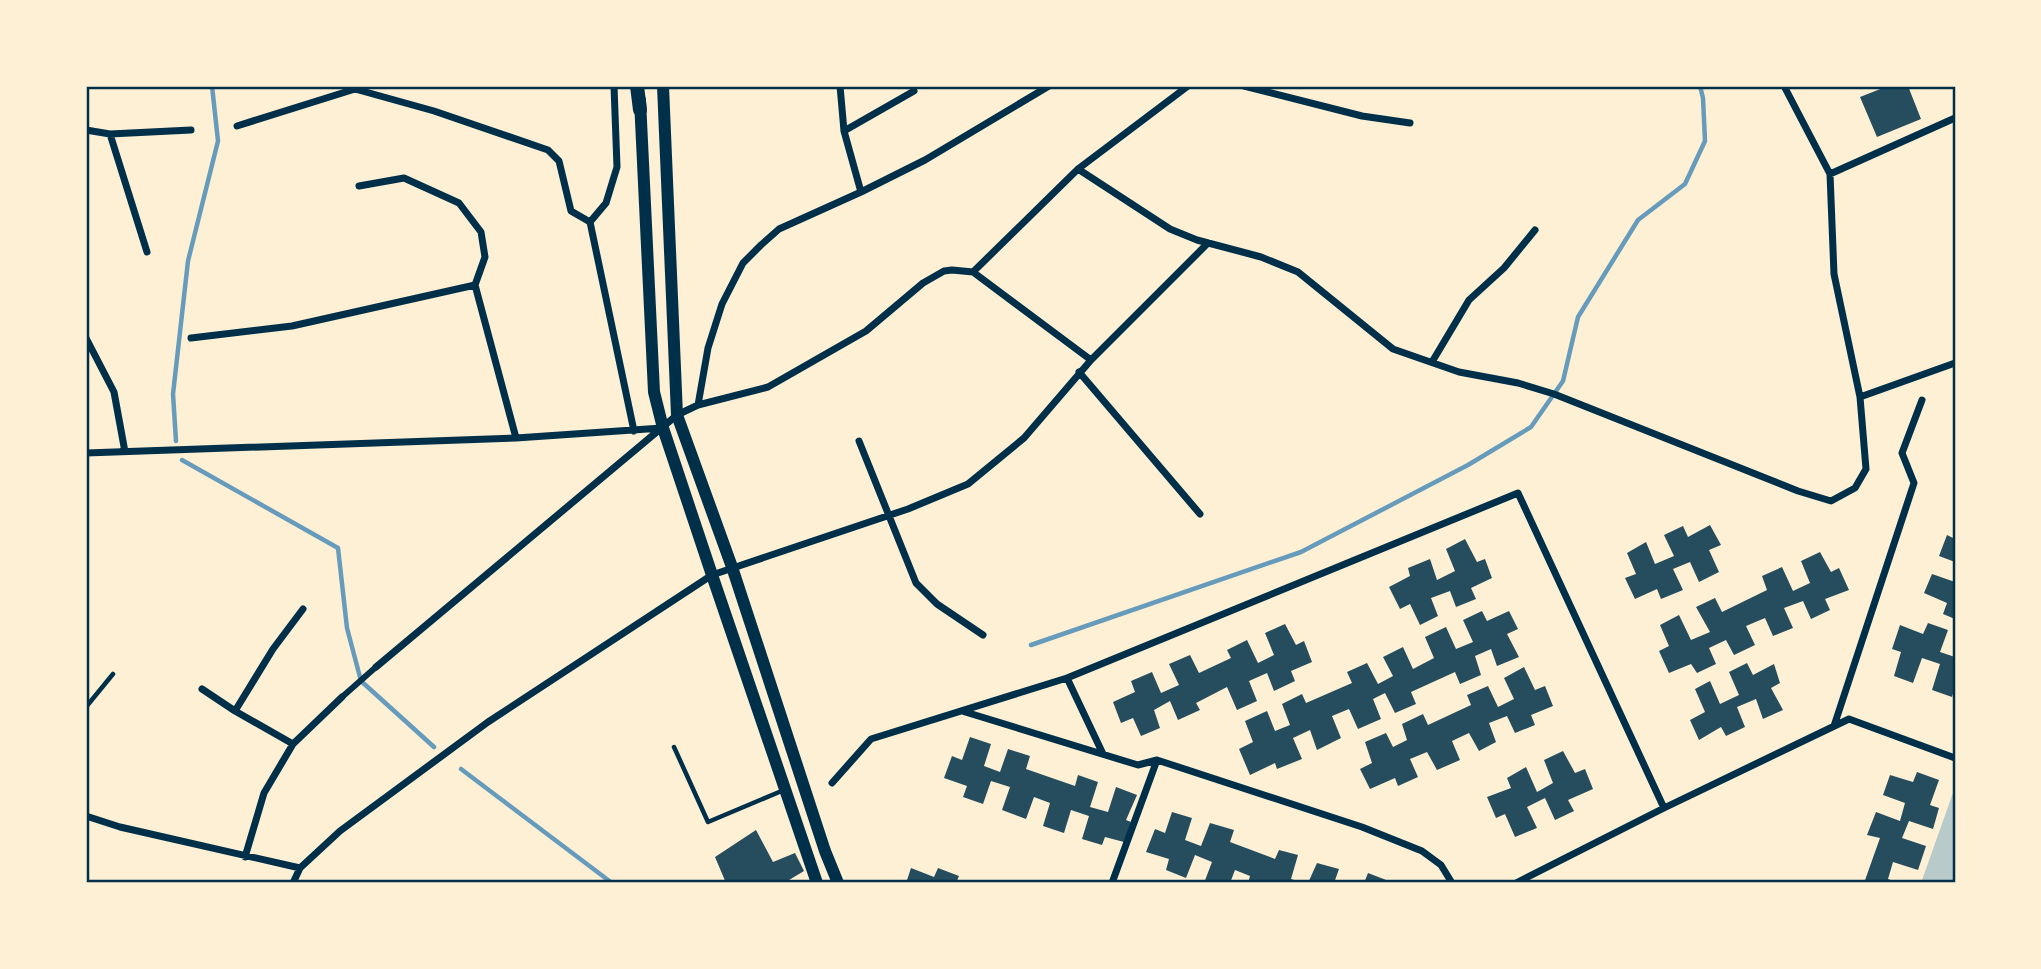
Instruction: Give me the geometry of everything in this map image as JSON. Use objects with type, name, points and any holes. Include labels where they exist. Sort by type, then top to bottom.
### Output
[{"type":"main road","points":[[638,86],[654,392],[663,428],[817,883]]},
{"type":"main road","points":[[663,86],[677,415],[732,568],[825,851],[838,883]]},
{"type":"street","points":[[590,222],[606,203],[617,167],[614,86]]},
{"type":"street","points":[[841,86],[844,131],[861,192]]},
{"type":"street","points":[[698,405],[708,348],[718,315],[743,264],[779,229],[925,160],[1049,86]]},
{"type":"street","points":[[972,272],[1078,169],[1188,86]]},
{"type":"street","points":[[1244,86],[1362,116],[1410,123]]},
{"type":"street","points":[[1078,169],[1170,229],[1208,243],[1261,257],[1298,272],[1393,349],[1459,372],[1518,383],[1554,394],[1830,502],[1855,488],[1866,468],[1860,397],[1834,274],[1830,174],[1784,86]]},
{"type":"street","points":[[237,126],[355,89],[434,111],[548,150],[559,161],[571,211],[590,222],[634,431]]},
{"type":"street","points":[[844,131],[914,91]]},
{"type":"street","points":[[1830,174],[1955,118]]},
{"type":"street","points":[[86,130],[110,134],[191,131]]},
{"type":"street","points":[[110,134],[147,252]]},
{"type":"street","points":[[359,186],[404,178],[459,203],[481,232],[485,257],[475,285],[516,438]]},
{"type":"street","points":[[1432,362],[1469,300],[1504,268],[1535,230]]},
{"type":"street","points":[[293,883],[300,868],[340,831],[488,722],[712,575],[888,516],[968,485],[1024,438],[1091,360],[1208,243]]},
{"type":"street","points":[[245,857],[264,793],[293,744],[376,667],[677,415],[698,405],[768,387],[866,331],[923,283],[944,271],[972,272],[1091,360]]},
{"type":"street","points":[[191,338],[292,326],[475,285]]},
{"type":"street","points":[[86,338],[114,392],[125,452]]},
{"type":"street","points":[[1860,397],[1955,363]]},
{"type":"street","points":[[1080,372],[1200,514]]},
{"type":"street","points":[[1834,726],[1914,483],[1902,453],[1922,400]]},
{"type":"street","points":[[86,453],[516,438],[663,428]]},
{"type":"street","points":[[859,441],[916,583],[937,604],[983,635]]},
{"type":"street","points":[[832,783],[871,739],[1067,678],[1518,493],[1664,808]]},
{"type":"street","points":[[235,711],[273,649],[303,609]]},
{"type":"street","points":[[1067,678],[1103,754]]},
{"type":"street","points":[[202,689],[293,744]]},
{"type":"street","points":[[961,711],[1138,765],[1157,760],[1362,827],[1422,851],[1441,865],[1452,883]]},
{"type":"street","points":[[1516,883],[1849,719],[1955,758]]},
{"type":"street","points":[[1112,883],[1157,760]]},
{"type":"street","points":[[86,816],[120,827],[300,868]]},
{"type":"lane","points":[[86,707],[113,674]]},
{"type":"lane","points":[[674,747],[708,822],[784,789]]},
{"type":"shaded area","points":[[1955,787],[1955,883],[1921,883]]},
{"type":"building","points":[[1888,86],[1908,86],[1921,119],[1877,137],[1860,97]]},
{"type":"building","points":[[1710,525],[1721,545],[1709,550],[1719,572],[1699,582],[1690,562],[1673,569],[1683,590],[1661,599],[1657,589],[1635,599],[1625,578],[1636,574],[1627,553],[1646,542],[1655,564],[1674,556],[1664,535],[1683,526],[1688,537]]},
{"type":"building","points":[[1947,535],[1955,539],[1955,562],[1939,556]]},
{"type":"building","points":[[1465,539],[1477,562],[1485,559],[1492,578],[1471,588],[1476,599],[1456,607],[1450,591],[1431,598],[1438,616],[1420,625],[1410,604],[1400,609],[1389,587],[1410,576],[1408,568],[1430,559],[1437,580],[1455,571],[1446,549]]},
{"type":"building","points":[[1820,552],[1831,572],[1839,568],[1849,590],[1825,599],[1830,610],[1811,619],[1803,601],[1784,608],[1793,628],[1773,636],[1765,618],[1746,626],[1755,645],[1734,655],[1726,640],[1709,648],[1716,664],[1697,673],[1691,664],[1669,673],[1659,651],[1669,646],[1660,625],[1679,615],[1691,640],[1710,632],[1696,607],[1715,598],[1722,612],[1767,590],[1762,576],[1782,567],[1793,591],[1810,583],[1801,561]]},
{"type":"building","points":[[1932,574],[1955,582],[1955,619],[1943,614],[1947,603],[1924,593]]},
{"type":"building","points":[[1482,611],[1487,621],[1509,611],[1518,629],[1507,634],[1519,657],[1497,666],[1491,649],[1475,656],[1481,675],[1460,684],[1455,672],[1411,692],[1416,704],[1395,713],[1385,693],[1373,699],[1381,719],[1358,729],[1349,709],[1332,716],[1341,738],[1317,750],[1310,730],[1293,738],[1302,759],[1277,769],[1275,763],[1250,775],[1239,749],[1253,742],[1245,721],[1267,711],[1275,731],[1290,725],[1282,704],[1302,694],[1306,703],[1352,683],[1347,672],[1367,663],[1378,684],[1393,676],[1383,657],[1403,647],[1413,669],[1434,658],[1425,637],[1446,627],[1456,649],[1473,642],[1463,620]]},
{"type":"building","points":[[1928,623],[1948,630],[1940,652],[1955,657],[1955,687],[1952,697],[1932,690],[1940,664],[1922,658],[1913,683],[1894,676],[1901,652],[1892,649],[1900,625],[1923,634]]},
{"type":"building","points":[[1285,624],[1296,645],[1304,641],[1312,662],[1291,671],[1295,681],[1274,691],[1267,673],[1249,681],[1257,701],[1237,710],[1227,687],[1196,703],[1200,710],[1178,720],[1170,701],[1154,710],[1160,728],[1141,736],[1133,718],[1121,723],[1113,702],[1135,692],[1131,681],[1152,672],[1161,693],[1179,685],[1169,664],[1190,655],[1199,673],[1231,658],[1227,650],[1247,640],[1258,663],[1274,655],[1265,633]]},
{"type":"building","points":[[1747,663],[1753,675],[1774,664],[1780,683],[1771,688],[1783,710],[1763,719],[1756,699],[1737,707],[1745,727],[1726,736],[1721,727],[1699,740],[1690,720],[1705,712],[1695,689],[1710,681],[1720,704],[1739,695],[1729,672]]},
{"type":"building","points":[[1524,667],[1535,690],[1545,686],[1553,706],[1531,715],[1535,725],[1515,733],[1507,716],[1489,723],[1496,742],[1479,751],[1469,733],[1452,741],[1460,760],[1437,770],[1427,752],[1410,759],[1418,777],[1398,786],[1395,778],[1370,789],[1360,769],[1372,763],[1365,742],[1386,733],[1393,747],[1407,740],[1402,724],[1423,714],[1428,725],[1471,705],[1467,695],[1488,686],[1498,707],[1514,699],[1504,678]]},
{"type":"building","points":[[970,737],[991,744],[984,766],[1000,772],[1008,749],[1030,756],[1026,769],[1075,786],[1078,775],[1098,782],[1090,807],[1108,812],[1116,787],[1137,795],[1126,820],[1131,822],[1124,842],[1105,837],[1102,845],[1082,839],[1089,816],[1071,810],[1064,833],[1043,826],[1050,803],[1034,797],[1026,819],[1002,810],[1010,787],[991,781],[983,804],[963,797],[967,786],[944,778],[952,756],[962,760]]},
{"type":"building","points":[[1563,751],[1575,773],[1585,769],[1593,789],[1568,800],[1574,811],[1555,820],[1545,798],[1527,807],[1537,828],[1515,837],[1505,814],[1496,818],[1487,797],[1511,788],[1507,778],[1526,767],[1537,792],[1553,783],[1544,760]]},
{"type":"building","points":[[1917,772],[1939,780],[1930,805],[1939,808],[1933,829],[1909,821],[1902,838],[1926,846],[1918,870],[1893,862],[1888,879],[1899,883],[1864,883],[1880,838],[1867,835],[1876,812],[1900,821],[1905,803],[1883,795],[1890,775],[1913,782]]},
{"type":"building","points":[[1172,812],[1192,818],[1185,840],[1201,846],[1210,823],[1234,830],[1230,842],[1275,859],[1279,850],[1298,855],[1291,879],[1304,883],[1248,883],[1250,876],[1235,870],[1230,883],[1204,883],[1212,862],[1195,855],[1186,878],[1166,870],[1169,859],[1146,852],[1155,829],[1165,833]]},
{"type":"building","points":[[756,830],[773,862],[795,853],[804,871],[784,883],[726,883],[715,857]]},
{"type":"building","points":[[1317,863],[1339,869],[1334,883],[1308,883]]},
{"type":"building","points":[[911,868],[934,877],[938,868],[959,876],[956,883],[906,883]]},
{"type":"building","points":[[1368,873],[1394,883],[1364,883]]},
{"type":"waterway","points":[[176,441],[173,394],[188,261],[218,141],[212,86]]},
{"type":"waterway","points":[[1031,645],[1301,552],[1468,465],[1531,427],[1563,381],[1578,317],[1638,220],[1685,184],[1705,141],[1700,86]]},
{"type":"waterway","points":[[182,460],[338,548],[347,628],[361,681],[434,747]]},
{"type":"waterway","points":[[461,769],[612,883]]}]
